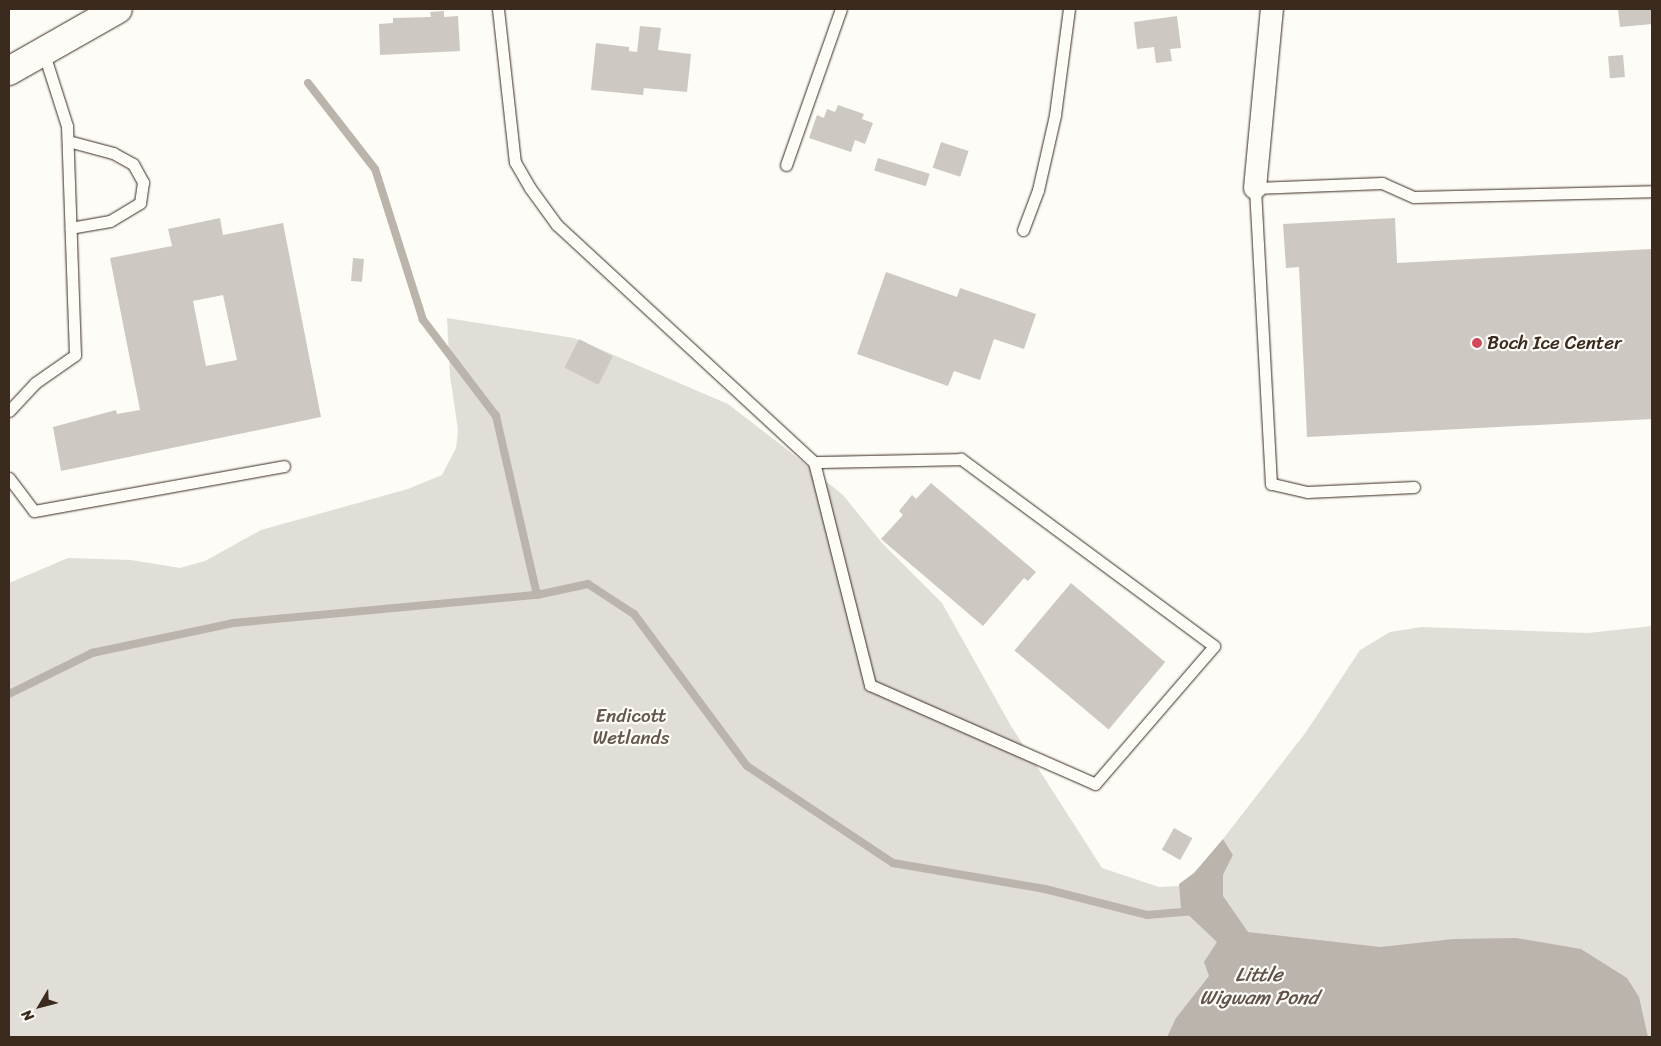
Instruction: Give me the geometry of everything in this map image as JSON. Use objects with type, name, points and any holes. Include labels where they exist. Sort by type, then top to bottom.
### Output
[{"type":"main road","points":[[10,69],[118,9]]},
{"type":"street","points":[[1255,188],[1272,9]]},
{"type":"lane","points":[[498,9],[515,162],[530,188],[557,225],[814,462],[870,685],[1095,784],[1214,646],[960,458],[814,462]]},
{"type":"lane","points":[[786,165],[841,9]]},
{"type":"lane","points":[[1024,230],[1038,190],[1055,116],[1069,9]]},
{"type":"lane","points":[[9,411],[35,383],[75,355],[67,126],[43,51]]},
{"type":"lane","points":[[68,141],[113,153],[133,164],[143,182],[140,203],[110,221],[71,228]]},
{"type":"lane","points":[[1414,487],[1307,492],[1271,484],[1255,188],[1382,183],[1414,197],[1652,191]]},
{"type":"lane","points":[[9,478],[34,511],[284,466]]},
{"type":"green space","name":"Endicott Wetlands","points":[[447,318],[574,338],[728,404],[780,444],[843,495],[882,543],[942,603],[1011,726],[1102,868],[1159,887],[1179,886],[1223,875],[1233,855],[1223,839],[1306,732],[1360,650],[1390,632],[1422,627],[1588,633],[1652,626],[1652,1037],[9,1037],[9,583],[68,558],[131,560],[180,568],[205,561],[261,530],[408,489],[442,475],[456,448],[458,430],[450,376]]},
{"type":"water","name":"Little Wigwam Pond","points":[[1223,839],[1233,855],[1223,875],[1223,896],[1248,932],[1380,947],[1454,939],[1516,938],[1581,949],[1627,978],[1639,997],[1648,1037],[1167,1037],[1176,1018],[1209,976],[1204,962],[1217,942],[1181,908],[1179,884],[1194,873]]},
{"type":"building","points":[[1618,9],[1652,9],[1652,24],[1620,27]]},
{"type":"building","points":[[444,11],[444,17],[458,16],[460,51],[380,55],[379,24],[393,23],[393,18],[431,17],[430,12]]},
{"type":"building","points":[[1177,16],[1181,48],[1170,49],[1172,61],[1156,63],[1154,47],[1137,49],[1134,22]]},
{"type":"building","points":[[640,26],[661,28],[658,50],[691,54],[687,92],[644,88],[643,95],[591,90],[596,43],[629,47],[629,51],[637,52]]},
{"type":"building","points":[[1623,55],[1625,77],[1610,78],[1608,56]]},
{"type":"building","points":[[838,105],[864,114],[862,119],[873,123],[865,144],[855,140],[851,152],[809,138],[817,115],[824,118],[827,109],[835,112]]},
{"type":"building","points":[[941,142],[969,151],[960,177],[933,168]]},
{"type":"building","points":[[878,158],[930,174],[926,186],[874,170]]},
{"type":"building","points":[[220,218],[223,235],[283,223],[321,417],[61,471],[53,427],[116,410],[117,414],[140,410],[110,258],[172,246],[168,229]],"holes":[[[223,295],[237,360],[206,366],[193,301]]]},
{"type":"building","name":"Boch Ice Center","points":[[1395,218],[1397,263],[1651,249],[1652,419],[1307,437],[1299,267],[1286,268],[1283,224]]},
{"type":"building","points":[[353,258],[364,259],[362,282],[351,281]]},
{"type":"building","points":[[886,272],[957,297],[960,288],[1036,314],[1024,349],[994,339],[980,380],[954,371],[948,386],[857,354]]},
{"type":"building","points":[[579,339],[613,356],[598,385],[564,368]]},
{"type":"building","points":[[931,483],[1036,572],[1028,581],[1024,578],[983,626],[881,539],[903,515],[899,511],[912,495],[916,499]]},
{"type":"building","points":[[1071,583],[1165,662],[1109,729],[1014,650]]},
{"type":"building","points":[[1174,828],[1192,838],[1180,860],[1162,850]]},
{"type":"waterway","points":[[9,694],[92,653],[233,623],[537,595],[496,416],[423,320],[375,169],[308,83]]},
{"type":"waterway","points":[[537,595],[588,584],[634,614],[747,766],[893,863],[1045,889],[1147,915],[1195,911]]},
{"type":"place","name":"Boch Ice Center","points":[[1477,343]]}]
